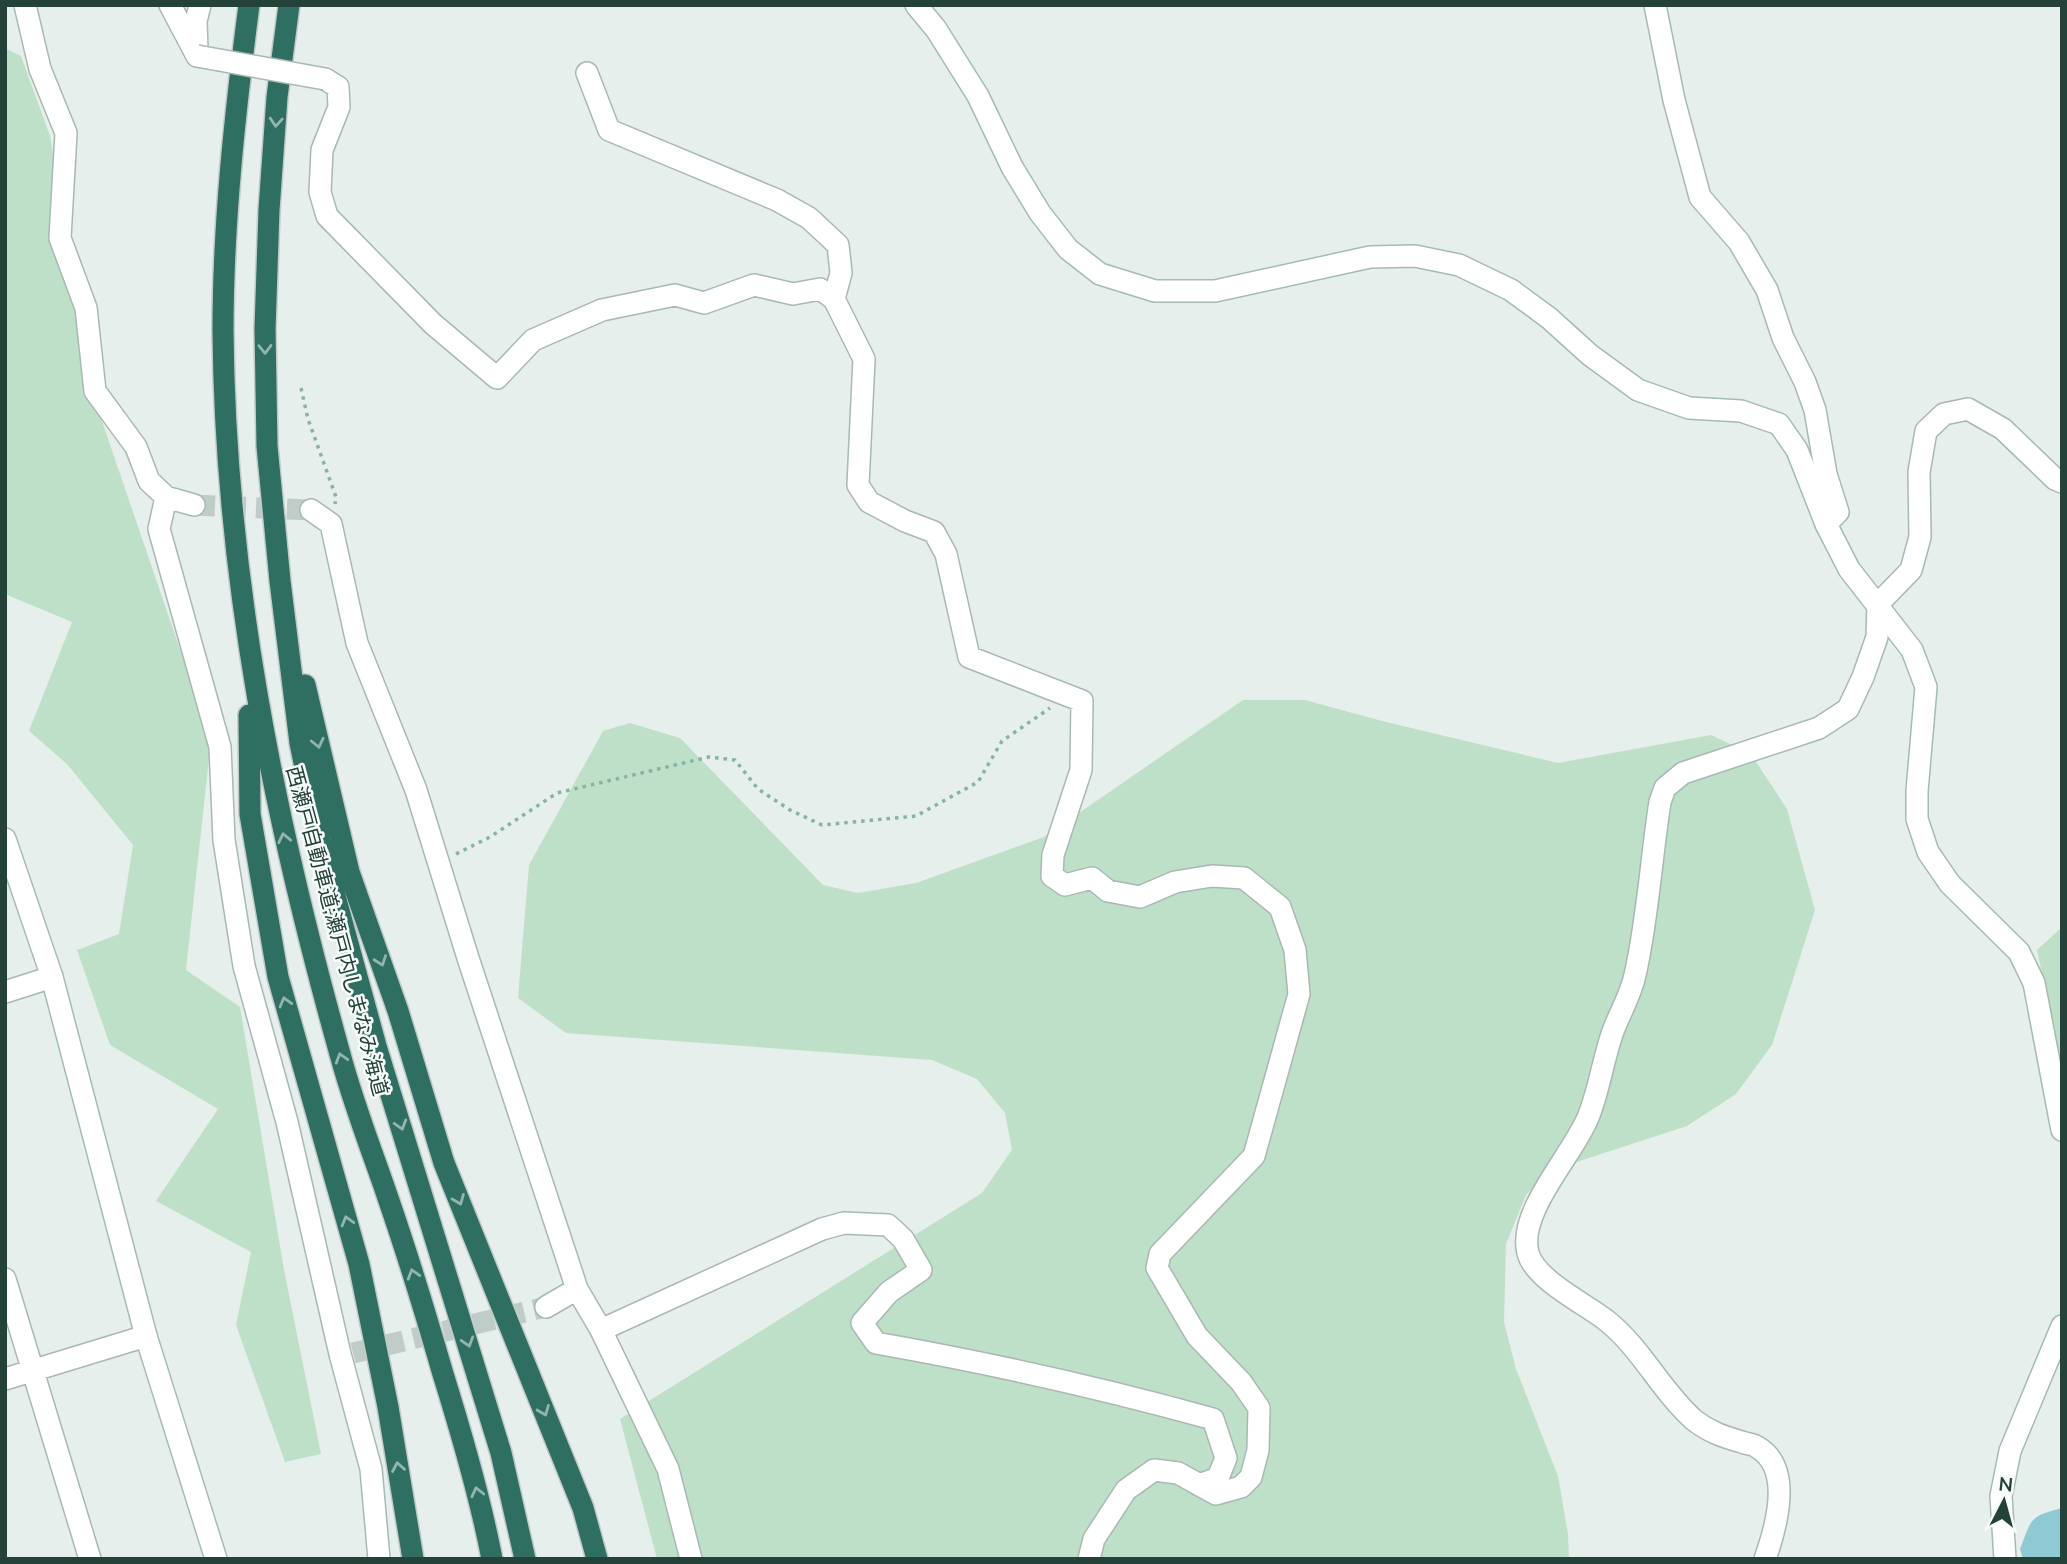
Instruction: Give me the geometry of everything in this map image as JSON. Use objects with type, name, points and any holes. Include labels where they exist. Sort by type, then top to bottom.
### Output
[{"type":"highway","name":"西瀬戸自動車道;瀬戸内しまなみ海道","points":[[249,5],[227,211],[223,331],[227,443],[248,646],[286,848],[341,1058],[408,1257],[466,1449],[492,1559]]},
{"type":"highway","name":"西瀬戸自動車道;瀬戸内しまなみ海道","points":[[289,5],[276,110],[265,329],[267,446],[300,743],[320,841],[376,1046],[501,1453],[525,1559]]},
{"type":"highway","points":[[280,581],[349,872],[398,1011],[444,1163],[583,1508],[597,1559]]},
{"type":"highway","points":[[248,646],[250,814],[278,977],[359,1264],[388,1407],[413,1559]]},
{"type":"street","points":[[25,5],[40,69],[65,133],[60,238],[86,309],[95,391],[136,447],[149,481],[166,497],[194,505]]},
{"type":"street","points":[[170,5],[192,17],[197,56],[325,79],[338,87],[339,107],[322,150],[320,192],[327,216],[433,324],[497,378],[533,340],[602,310],[675,295],[704,303],[754,285],[793,294],[820,289],[834,299],[864,359],[858,485],[869,502],[905,521],[934,532],[946,554],[969,657],[1082,701],[1081,770],[1053,855],[1052,876],[1065,886],[1092,878],[1108,891],[1140,897],[1175,882],[1212,876],[1244,878],[1280,907],[1295,950],[1298,994],[1254,1156],[1160,1254],[1157,1268],[1198,1336],[1241,1382],[1259,1408],[1258,1450],[1251,1477],[1241,1487],[1216,1494],[1178,1474],[1154,1470],[1126,1490],[1094,1539],[1089,1559]]},
{"type":"street","points":[[916,5],[936,29],[978,96],[1012,167],[1040,213],[1068,249],[1100,274],[1155,291],[1215,291],[1370,257],[1415,256],[1460,265],[1511,290],[1549,318],[1590,355],[1638,390],[1689,408],[1741,411],[1779,424],[1797,450],[1826,523],[1849,569],[1912,650],[1926,687],[1917,819],[1928,852],[1950,884],[2019,952],[2034,984],[2062,1130]]},
{"type":"street","points":[[1654,5],[1674,100],[1700,197],[1739,242],[1766,290],[1783,338],[1805,382],[1815,410],[1826,474],[1838,512],[1826,523]]},
{"type":"street","points":[[587,73],[610,130],[777,200],[809,219],[838,245],[841,273],[834,299]]},
{"type":"street","points":[[1765,1559],[1773,1536],[1780,1484],[1770,1459],[1757,1447],[1716,1435],[1694,1420],[1661,1383],[1636,1349],[1608,1321],[1545,1278],[1528,1254],[1528,1234],[1535,1208],[1589,1117],[1613,1033],[1635,978],[1647,911],[1656,826],[1665,788],[1683,773],[1819,728],[1848,709],[1877,637],[1878,604],[1912,570],[1920,537],[1919,472],[1926,431],[1944,414],[1968,409],[2003,429],[2054,479],[2062,482]]},
{"type":"street","points":[[166,497],[159,530],[220,747],[224,840],[244,966],[346,1354],[371,1469],[379,1559]]},
{"type":"street","points":[[311,510],[331,524],[357,643],[416,790],[577,1289],[601,1330],[668,1469],[691,1559]]},
{"type":"street","points":[[8,853],[52,977],[146,1336],[216,1559]]},
{"type":"street","points":[[5,992],[52,977]]},
{"type":"street","points":[[601,1330],[822,1229],[844,1223],[888,1225],[903,1239],[921,1270],[888,1292],[862,1323],[876,1343],[951,1356],[1116,1392],[1213,1419],[1226,1458],[1218,1478],[1199,1485]]},
{"type":"street","points":[[5,1279],[90,1559]]},
{"type":"street","points":[[546,1307],[577,1289]]},
{"type":"street","points":[[2005,1559],[2001,1496],[2010,1451],[2062,1326]]},
{"type":"street","points":[[5,1379],[146,1336]]},
{"type":"path","points":[[301,388],[308,419],[336,497],[331,524]]},
{"type":"path","points":[[439,863],[490,837],[557,793],[709,757],[735,760],[758,789],[790,810],[822,825],[916,816],[978,782],[1002,741],[1054,706],[1082,701]]},
{"type":"green space","points":[[5,48],[21,56],[50,136],[92,392],[211,740],[186,970],[240,1007],[284,1270],[321,1454],[285,1462],[236,1325],[251,1252],[156,1201],[218,1109],[110,1045],[77,950],[119,934],[133,845],[67,764],[29,731],[72,622],[5,594]]},
{"type":"green space","points":[[1243,700],[1305,700],[1558,763],[1711,735],[1751,754],[1787,809],[1815,910],[1772,1045],[1736,1094],[1687,1126],[1549,1171],[1526,1195],[1506,1244],[1504,1322],[1516,1369],[1558,1476],[1568,1534],[1569,1559],[657,1559],[620,1419],[982,1193],[1012,1150],[1005,1113],[977,1079],[932,1060],[566,1033],[518,998],[529,865],[603,731],[630,723],[680,738],[823,885],[858,893],[916,883],[1044,837]]},
{"type":"green space","points":[[2062,927],[2062,1054],[2058,1051],[2037,950]]},
{"type":"water","points":[[2062,1508],[2062,1559],[2023,1559],[2020,1549],[2033,1521],[2043,1514]]},
{"type":"tunnel","points":[[194,505],[311,510]]},
{"type":"tunnel","points":[[353,1353],[546,1307]]}]
